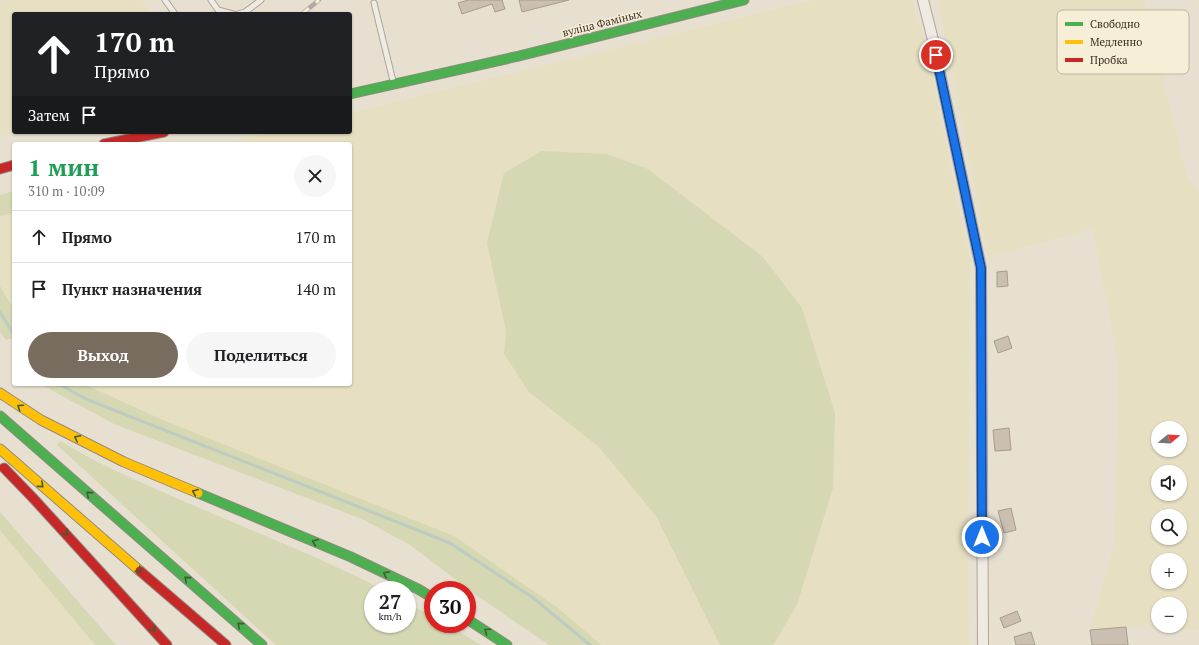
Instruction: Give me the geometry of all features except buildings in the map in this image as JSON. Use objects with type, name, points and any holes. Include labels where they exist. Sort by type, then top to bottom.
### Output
[{"type":"main road","name":"вуліца Фаміных","points":[[352,94],[744,0]]},
{"type":"main road","points":[[114,142],[154,134]]},
{"type":"main road","points":[[0,169],[12,166]]},
{"type":"main road","points":[[0,393],[41,420],[124,462],[352,557],[424,593]]},
{"type":"main road","points":[[0,416],[262,645]]},
{"type":"main road","points":[[0,449],[226,645]]},
{"type":"main road","points":[[0,464],[34,498],[167,645]]},
{"type":"main road","points":[[476,624],[507,645]]},
{"type":"street","points":[[923,0],[933,40],[981,268],[983,645]]},
{"type":"lane","points":[[165,0],[174,12]]},
{"type":"lane","points":[[210,0],[218,10],[226,12]]},
{"type":"lane","points":[[246,12],[261,0]]},
{"type":"lane","points":[[374,3],[394,84]]},
{"type":"shaded area","points":[[0,0],[141,0],[150,12],[12,12],[12,133],[0,136]]},
{"type":"shaded area","points":[[813,0],[912,0],[926,45],[970,262],[969,645],[773,645],[797,605],[802,308],[763,257],[648,169],[487,243],[506,331],[504,354],[529,392],[599,447],[656,516],[720,645],[601,645],[558,608],[88,386],[352,386],[352,142],[230,142],[263,134],[352,134],[352,113]]},
{"type":"shaded area","points":[[940,0],[1144,0],[1146,10],[1057,10],[1057,74],[1162,74],[1187,175],[1199,193],[1199,630],[1187,630],[1187,597],[1151,597],[1151,628],[1126,627],[1090,630],[1115,540],[1118,364],[1093,229],[988,257],[939,5]]},
{"type":"shaded area","points":[[12,213],[12,307],[0,286],[0,216]]},
{"type":"shaded area","points":[[0,530],[76,621],[95,645],[0,645]]},
{"type":"green space","points":[[542,151],[607,154],[648,169],[763,257],[802,308],[835,413],[833,488],[797,605],[773,645],[720,645],[656,516],[599,447],[529,392],[504,354],[506,331],[487,243],[504,173]]},
{"type":"green space","points":[[12,192],[12,213],[0,216],[0,195]]},
{"type":"green space","points":[[0,286],[12,307],[12,338],[6,340],[0,332]]},
{"type":"green space","points":[[46,386],[88,386],[165,421],[454,536],[558,608],[601,645],[549,645],[476,595],[476,581],[458,581],[410,545],[362,519],[114,424]]},
{"type":"green space","points":[[60,441],[94,460],[140,482],[315,557],[366,581],[364,581],[364,633],[416,633],[416,608],[424,612],[424,633],[461,633],[481,645],[276,645],[57,445]]},
{"type":"green space","points":[[0,512],[116,645],[95,645],[0,530]]},
{"type":"waterway","points":[[0,312],[12,332]]},
{"type":"waterway","points":[[63,386],[86,399],[450,543],[532,597],[590,645]]},
{"type":"railway","points":[[304,12],[319,0]]},
{"type":"traffic: fast","points":[[352,94],[519,56],[744,0]]},
{"type":"traffic: fast","points":[[0,416],[262,645]]},
{"type":"traffic: fast","points":[[198,493],[351,557],[424,593]]},
{"type":"traffic: fast","points":[[476,625],[507,645]]},
{"type":"traffic: slow","points":[[0,393],[41,420],[124,462],[198,493]]},
{"type":"traffic: slow","points":[[0,449],[140,571]]},
{"type":"traffic: jam","points":[[114,142],[154,134]]},
{"type":"traffic: jam","points":[[0,169],[12,166]]},
{"type":"traffic: jam","points":[[4,468],[167,645]]},
{"type":"traffic: jam","points":[[140,571],[226,645]]},
{"type":"route","points":[[936,55],[981,268],[982,537]]}]
